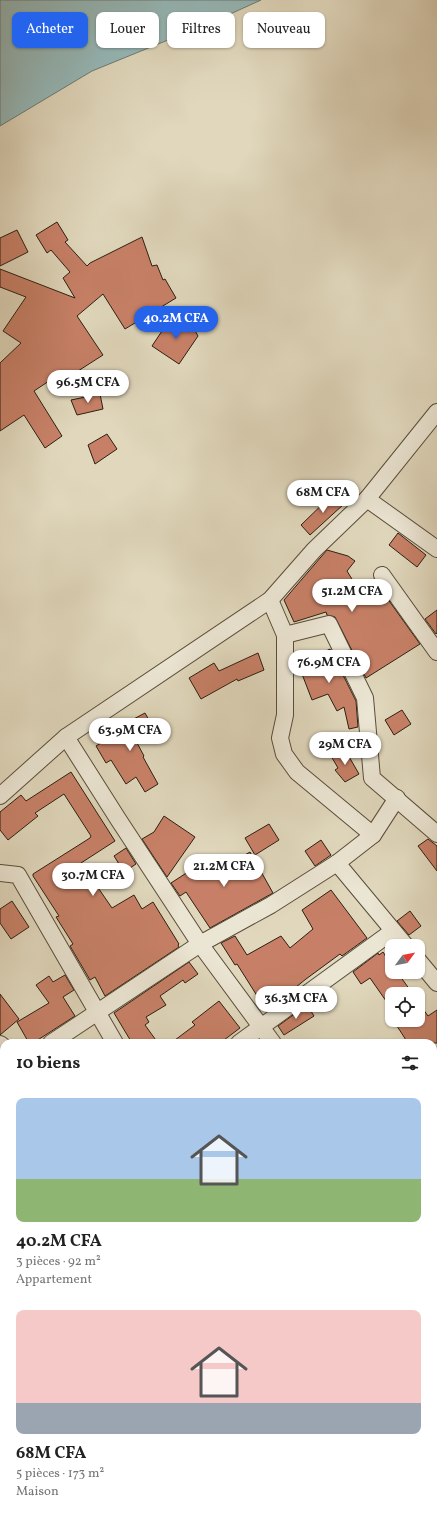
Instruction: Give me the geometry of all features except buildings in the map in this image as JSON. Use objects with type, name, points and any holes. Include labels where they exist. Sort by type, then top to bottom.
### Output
[{"type":"street","points":[[0,796],[66,737],[270,600],[314,550],[367,499],[437,412]]},
{"type":"street","points":[[367,499],[437,549]]},
{"type":"street","points":[[382,575],[437,652]]},
{"type":"street","points":[[270,600],[285,634],[285,715],[280,738],[284,754],[297,772],[373,835]]},
{"type":"street","points":[[285,634],[329,624],[365,698],[372,778],[437,834]]},
{"type":"street","points":[[66,737],[200,944],[270,1039]]},
{"type":"street","points":[[57,1039],[200,944],[271,905],[337,863],[373,835],[397,798]]},
{"type":"street","points":[[337,863],[400,939]]},
{"type":"street","points":[[0,873],[18,875],[113,1039]]},
{"type":"street","points":[[244,1039],[393,931]]},
{"type":"street","points":[[425,968],[437,983]]},
{"type":"water","points":[[0,0],[261,0],[235,12],[167,12],[167,40],[159,44],[159,12],[96,12],[96,48],[148,48],[92,71],[0,126]]}]
